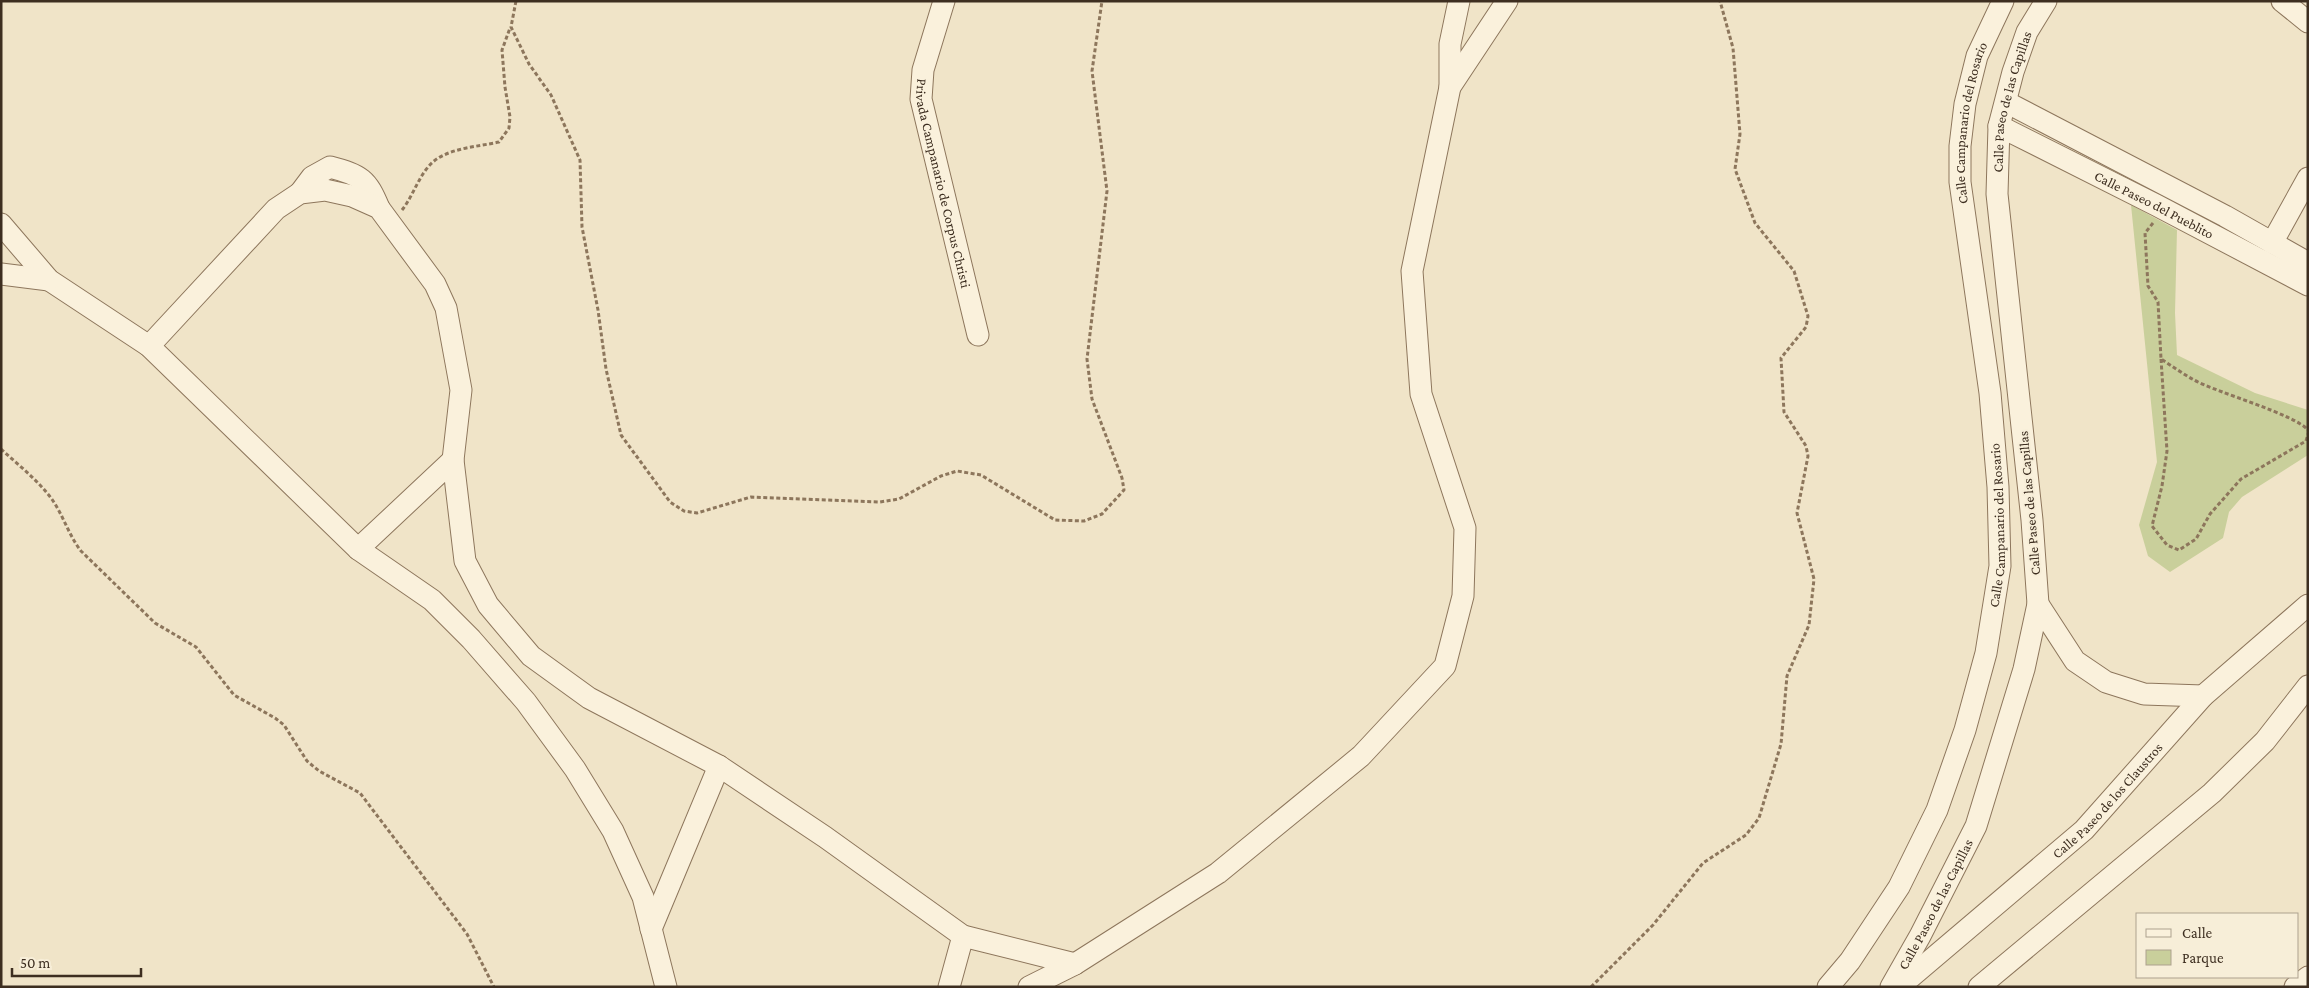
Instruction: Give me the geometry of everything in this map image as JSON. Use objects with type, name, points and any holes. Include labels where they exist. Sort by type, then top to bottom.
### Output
[{"type":"street","name":"Privada Campanario de Corpus Christi","points":[[944,1],[923,70],[921,99],[978,335]]},
{"type":"street","points":[[1029,987],[1075,964],[1218,873],[1361,756],[1445,666],[1463,596],[1464,528],[1421,394],[1412,271],[1450,88],[1450,44],[1459,1]]},
{"type":"street","points":[[1450,88],[1507,1]]},
{"type":"street","name":"Calle Campanario del Rosario","points":[[1828,987],[1850,961],[1899,887],[1937,810],[1965,730],[1986,653],[2000,566],[1998,487],[1990,393],[1960,182],[1960,146],[1965,104],[1978,56],[2003,1]]},
{"type":"street","name":"Calle Paseo de las Capillas","points":[[1891,987],[1920,936],[1976,826],[2024,669],[2038,604],[2032,520],[1997,194],[1999,126],[2013,72],[2027,32],[2046,1]]},
{"type":"street","points":[[2282,1],[2305,13]]},
{"type":"street","name":"Calle Paseo del Pueblito","points":[[2006,102],[2225,216],[2272,243],[2305,256]]},
{"type":"street","name":"Calle Paseo del Pueblito","points":[[1999,126],[2156,205],[2308,286]]},
{"type":"street","points":[[2272,243],[2308,178]]},
{"type":"street","points":[[149,346],[276,209],[300,193],[324,190],[352,196],[384,216],[434,284],[446,308],[462,390],[453,460],[465,561],[488,605],[531,656],[589,698],[718,766],[825,837],[963,936],[1075,964]]},
{"type":"street","points":[[2215,236],[2225,216]]},
{"type":"street","points":[[1,224],[49,280],[149,346],[358,550],[432,600],[471,639],[526,702],[575,768],[613,830],[643,897],[666,987]]},
{"type":"street","points":[[1,274],[49,280]]},
{"type":"street","points":[[358,550],[453,460]]},
{"type":"street","points":[[2038,604],[2075,661],[2106,682],[2144,694],[2203,696]]},
{"type":"street","name":"Calle Paseo de los Claustros","points":[[1899,987],[2084,830],[2203,696],[2308,606]]},
{"type":"street","points":[[1979,987],[2212,793],[2265,741],[2307,690]]},
{"type":"street","points":[[652,929],[718,766]]},
{"type":"street","points":[[949,987],[963,936]]},
{"type":"street","points":[[2295,987],[2308,977]]},
{"type":"path","points":[[384,216],[411,198],[429,166],[447,153],[499,142],[509,128],[510,117],[502,50],[511,27],[516,1]]},
{"type":"path","points":[[511,27],[529,64],[551,94],[580,160],[582,227],[598,310],[606,369],[620,435],[670,502],[684,511],[697,513],[751,497],[880,502],[899,500],[941,476],[957,471],[981,474],[1055,520],[1084,521],[1102,514],[1124,490],[1122,478],[1092,400],[1087,360],[1107,191],[1092,71],[1102,1]]},
{"type":"path","points":[[1591,987],[1653,925],[1703,863],[1746,836],[1759,818],[1782,744],[1787,676],[1809,625],[1814,579],[1797,513],[1808,456],[1806,446],[1784,412],[1781,358],[1806,327],[1808,316],[1794,271],[1755,223],[1735,169],[1740,134],[1733,48],[1720,1]]},
{"type":"path","points":[[2156,205],[2153,224],[2144,233],[2148,286],[2158,302],[2167,451],[2162,486],[2152,526],[2167,545],[2179,550],[2196,539],[2210,514],[2241,479],[2306,441],[2308,432],[2304,426],[2283,416],[2193,380],[2162,358]]},
{"type":"path","points":[[1,449],[47,492],[71,538],[81,551],[155,623],[196,647],[234,695],[284,725],[307,760],[319,771],[360,793],[467,934],[494,987]]},
{"type":"green space","points":[[2131,205],[2177,230],[2175,313],[2177,355],[2255,393],[2308,410],[2308,455],[2242,497],[2229,512],[2223,538],[2170,572],[2148,556],[2139,525],[2157,462]]}]
